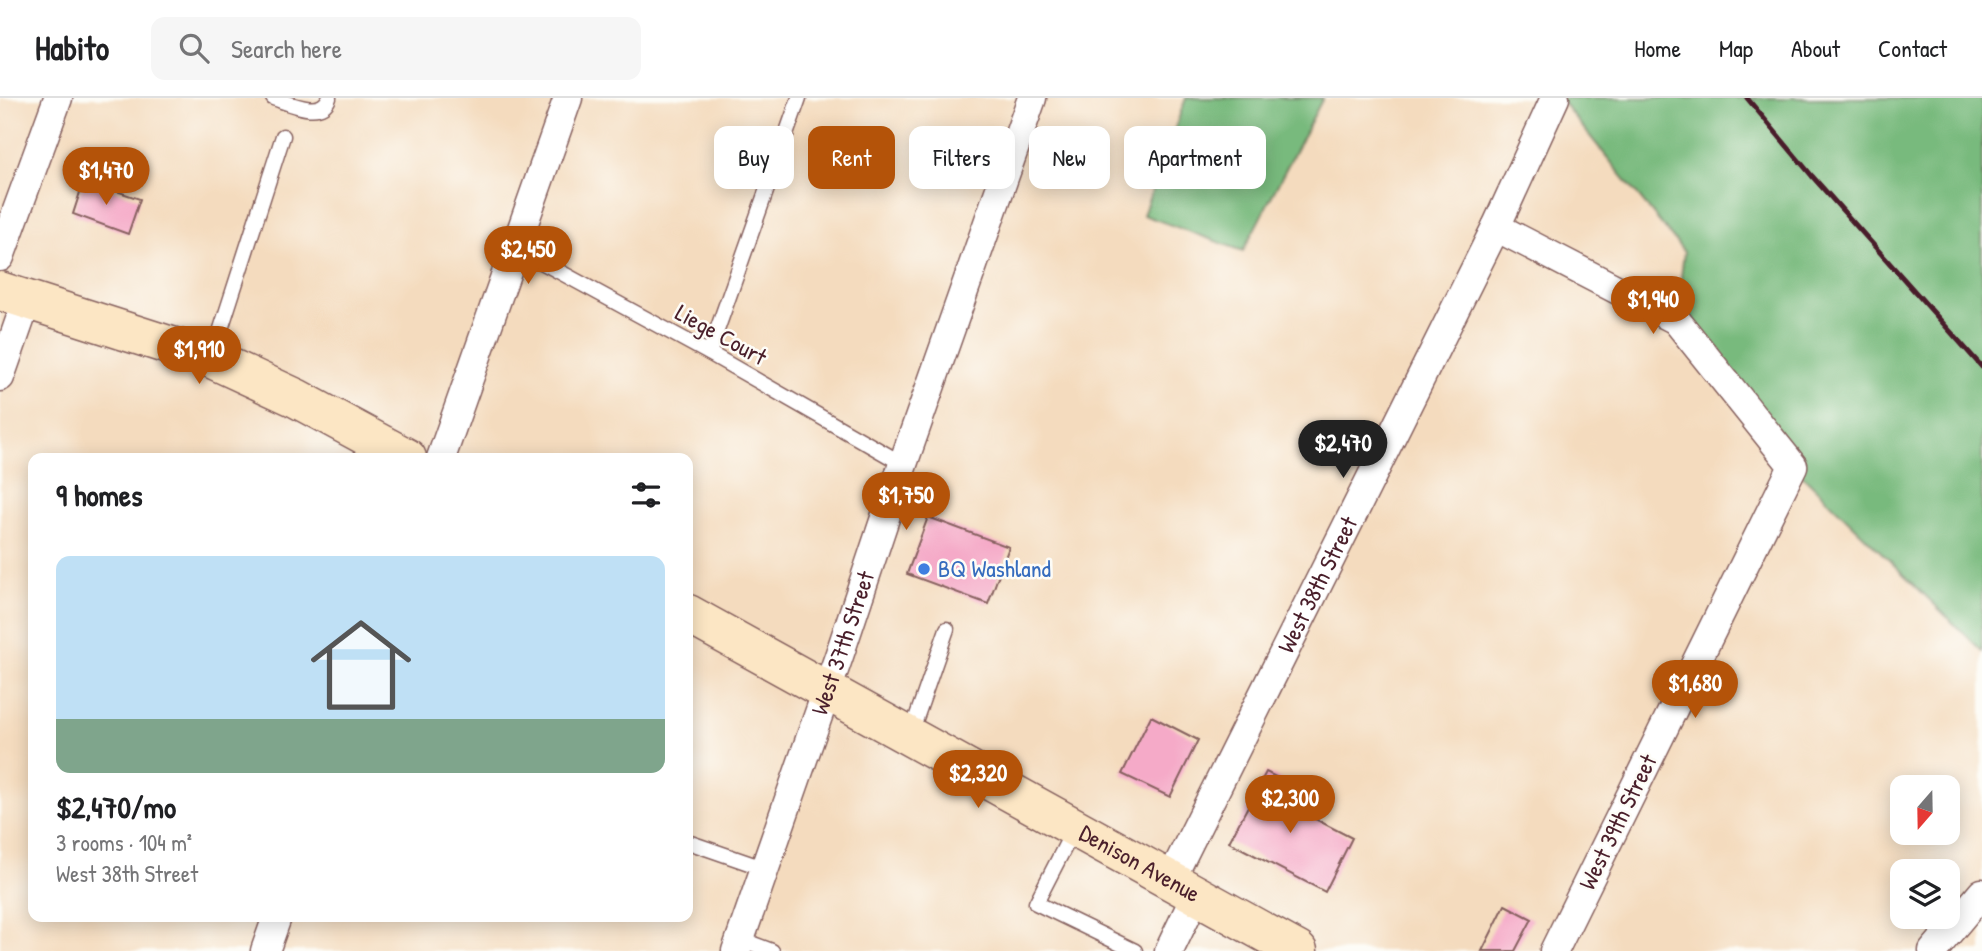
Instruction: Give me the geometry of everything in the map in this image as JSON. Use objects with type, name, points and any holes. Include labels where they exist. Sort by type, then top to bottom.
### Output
[{"type":"main road","points":[[14,295],[212,359],[296,398],[398,453]]},
{"type":"main road","name":"Denison Avenue","points":[[693,617],[1298,951]]},
{"type":"street","points":[[0,257],[58,98]]},
{"type":"street","points":[[443,453],[568,98]]},
{"type":"street","name":"West 37th Street","points":[[738,945],[1032,98]]},
{"type":"street","name":"West 38th Street","points":[[1169,951],[1183,888],[1555,98]]},
{"type":"street","name":"West 39th Street","points":[[1496,227],[1676,320],[1793,467],[1554,951]]},
{"type":"street","points":[[0,377],[14,295]]},
{"type":"street","points":[[1933,951],[1982,893]]},
{"type":"street","points":[[265,951],[275,922]]},
{"type":"lane","points":[[273,98],[319,108],[327,104],[329,98]]},
{"type":"lane","points":[[709,353],[799,98]]},
{"type":"lane","points":[[212,359],[283,136]]},
{"type":"lane","name":"Liege Court","points":[[516,248],[709,353],[903,464]]},
{"type":"lane","points":[[909,738],[947,629]]},
{"type":"lane","points":[[1074,829],[1036,904],[1135,951]]},
{"type":"lane","points":[[693,844],[763,868]]},
{"type":"lane","points":[[738,945],[772,951]]},
{"type":"green space","points":[[1186,98],[1323,98],[1243,251],[1143,215],[1153,189],[1266,189],[1266,126],[1176,126]]},
{"type":"green space","points":[[1559,98],[1982,98],[1982,651],[1793,466],[1676,320],[1684,252]]},
{"type":"building","points":[[84,180],[140,199],[128,234],[73,214]]},
{"type":"building","points":[[928,517],[1009,547],[988,604],[907,574]]},
{"type":"building","points":[[1151,716],[1198,740],[1170,797],[1122,774]]},
{"type":"building","points":[[1266,772],[1299,789],[1290,806],[1352,838],[1325,892],[1229,842]]},
{"type":"building","points":[[1505,905],[1532,919],[1515,951],[1482,951]]},
{"type":"railway","points":[[1747,98],[1812,176],[1982,367]]},
{"type":"place","name":"BQ Washland","points":[[924,569]]}]
